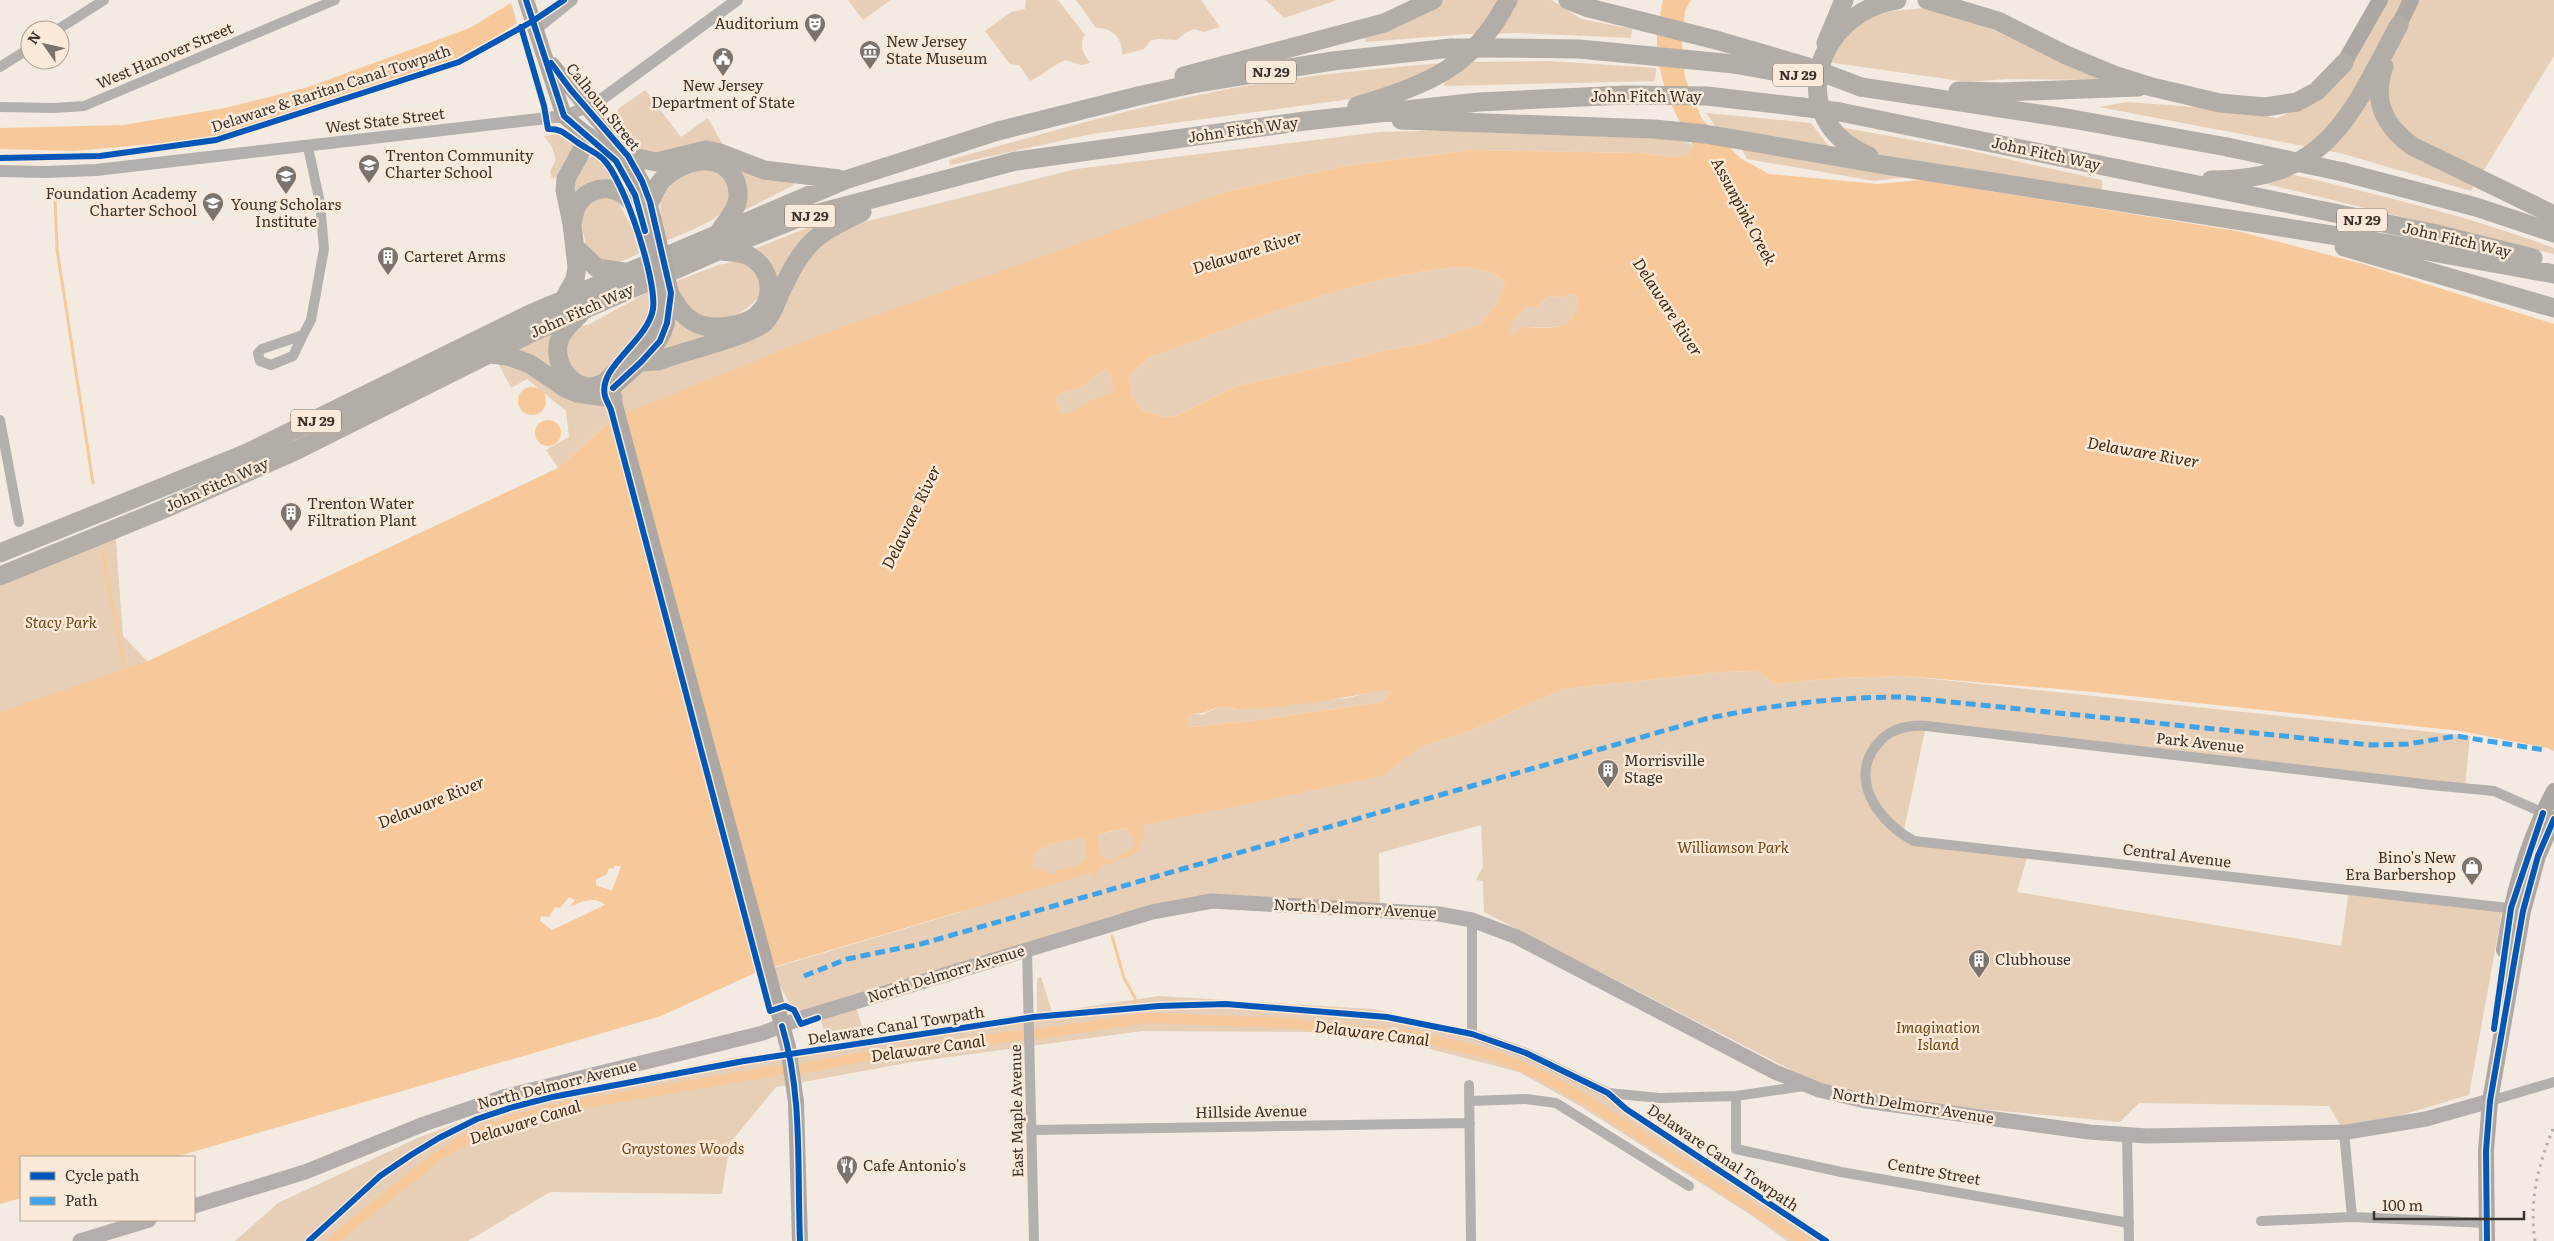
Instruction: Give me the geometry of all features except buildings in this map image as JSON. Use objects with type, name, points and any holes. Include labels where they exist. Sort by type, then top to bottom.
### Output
[{"type":"highway","points":[[1093,107],[1196,72],[1384,23],[1433,0]]},
{"type":"highway","points":[[1266,128],[1348,109],[1396,95],[1431,79],[1463,59],[1484,40],[1508,0]]},
{"type":"highway","points":[[1568,0],[1589,8],[1694,34],[1805,66],[1867,88],[2002,92],[2152,87]]},
{"type":"highway","points":[[1844,0],[1831,28],[1822,57],[1816,86],[1819,103],[1826,124],[1850,148],[1890,166]]},
{"type":"highway","points":[[1822,57],[1843,29],[1856,18],[1880,4],[1897,0]]},
{"type":"highway","points":[[1927,0],[1998,21],[2066,55],[2152,87],[2220,102],[2277,106],[2296,102],[2317,91],[2344,63]]},
{"type":"highway","points":[[1973,0],[1998,21]]},
{"type":"highway","points":[[2169,180],[2240,180],[2275,171],[2313,154],[2334,135],[2355,106],[2399,25]]},
{"type":"highway","points":[[2399,25],[2378,88],[2382,112],[2394,131],[2412,146],[2554,215]]},
{"type":"highway","name":"John Fitch Way","points":[[0,553],[247,453],[564,299],[845,180],[998,131],[1093,107],[1197,84],[1333,61],[1451,48],[1617,53],[1703,59],[1867,88]]},
{"type":"highway","name":"NJ 29","points":[[1867,88],[2072,118],[2227,147],[2343,172],[2476,207],[2554,233]]},
{"type":"highway","name":"John Fitch Way","points":[[0,576],[164,509],[295,451],[490,354],[582,311],[796,219],[902,193],[1016,161],[1123,145],[1338,118],[1479,102],[1626,95],[1736,98],[1840,112],[2432,234],[2554,265]]},
{"type":"highway","points":[[1338,118],[1654,129],[1704,134],[1890,166],[2461,256],[2554,274]]},
{"type":"highway","points":[[564,299],[575,278],[576,248],[565,190],[566,179],[589,138]]},
{"type":"highway","points":[[628,156],[656,162],[706,150],[773,172],[845,180]]},
{"type":"highway","points":[[572,224],[579,202],[588,194],[599,190],[614,190],[645,207],[656,187],[673,172],[699,162],[715,162],[732,175],[738,193],[736,205],[719,232]]},
{"type":"highway","points":[[642,362],[658,361],[758,327],[771,314],[795,260],[809,243],[824,230],[902,193]]},
{"type":"highway","points":[[2291,230],[2428,273],[2552,308]]},
{"type":"highway","points":[[576,248],[597,268],[625,272]]},
{"type":"highway","points":[[667,294],[684,314],[701,325],[730,326],[757,315],[763,308],[769,294],[770,284],[763,267],[750,256],[721,251]]},
{"type":"highway","points":[[582,311],[561,337],[557,349],[561,368],[577,383],[594,386],[606,381],[621,366]]},
{"type":"highway","points":[[490,354],[508,356],[530,364],[565,388],[577,393],[614,398]]},
{"type":"main road","name":"Calhoun Street","points":[[526,0],[564,116],[616,161],[645,207]]},
{"type":"main road","points":[[2344,63],[2380,0]]},
{"type":"main road","points":[[2399,25],[2411,0]]},
{"type":"main road","name":"Calhoun Street","points":[[543,50],[567,84],[628,156],[642,181],[645,207],[667,294],[664,332],[614,398]]},
{"type":"main road","name":"Calhoun Street","points":[[614,398],[613,383],[621,366],[653,329],[667,294]]},
{"type":"main road","points":[[614,398],[788,1047],[795,1090],[800,1241]]},
{"type":"main road","points":[[2487,1241],[2486,1151],[2493,1039],[2517,909],[2550,817],[2554,791]]},
{"type":"main road","name":"North Delmorr Avenue","points":[[195,1206],[305,1172],[424,1124],[502,1097],[763,1033],[1152,912],[1212,901],[1437,914],[1472,920],[1517,937],[1767,1068],[1806,1085],[1865,1101],[2080,1131],[2127,1135],[2344,1132],[2426,1119],[2490,1101]]},
{"type":"main road","points":[[80,1241],[146,1221]]},
{"type":"street","points":[[70,22],[104,0]]},
{"type":"street","name":"West Hanover Street","points":[[0,107],[62,108],[84,106],[335,0]]},
{"type":"street","points":[[534,24],[573,0]]},
{"type":"street","name":"West State Street","points":[[0,171],[96,170],[564,116],[588,107],[737,0]]},
{"type":"street","points":[[0,68],[20,55]]},
{"type":"street","points":[[303,335],[311,320],[324,249],[320,203],[308,147]]},
{"type":"street","points":[[0,420],[19,522]]},
{"type":"street","name":"Park Avenue","points":[[1865,775],[1870,754],[1883,738],[1901,728],[1913,725],[2465,787],[2494,792],[2550,817]]},
{"type":"street","name":"Central Avenue","points":[[1865,775],[1870,798],[1884,819],[1902,835],[1914,841],[2517,909]]},
{"type":"street","points":[[1472,920],[1472,1034],[1526,1053],[1608,1093],[1660,1098],[1736,1096],[1806,1085]]},
{"type":"street","name":"East Maple Avenue","points":[[1027,950],[1033,1130],[1034,1241]]},
{"type":"street","points":[[2490,1101],[2554,1082]]},
{"type":"street","points":[[1469,1085],[1471,1241]]},
{"type":"street","name":"Centre Street","points":[[1736,1096],[1736,1149],[1842,1172],[2129,1223]]},
{"type":"street","points":[[1470,1101],[1526,1099],[1547,1101],[1565,1106],[1689,1186]]},
{"type":"street","name":"Hillside Avenue","points":[[1033,1130],[1470,1123]]},
{"type":"street","points":[[2344,1132],[2352,1217]]},
{"type":"street","points":[[2127,1135],[2129,1241]]},
{"type":"street","points":[[2261,1221],[2352,1217],[2487,1223]]},
{"type":"green space","points":[[848,0],[891,0],[863,20]]},
{"type":"green space","points":[[1026,0],[1058,0],[1085,35],[1082,46],[1090,63],[1081,65],[1065,60],[1030,81],[1019,65],[1010,64],[985,31],[1011,12],[1025,9]]},
{"type":"green space","points":[[1076,0],[1201,0],[1220,27],[1204,32],[1194,29],[1185,33],[1177,40],[1151,40],[1144,49],[1122,55],[1121,43],[1115,35],[1107,29],[1096,28]]},
{"type":"green space","points":[[1266,0],[1337,0],[1284,18]]},
{"type":"green space","points":[[1440,0],[1551,0],[1581,19],[1632,29],[1631,38],[1518,33],[1468,34],[1365,42],[1366,37]]},
{"type":"green space","points":[[2385,0],[2554,0],[2554,56],[2471,191],[2340,153],[2099,107],[2127,102],[2208,108],[2278,118],[2309,103]]},
{"type":"green space","points":[[1924,8],[1984,26],[2105,80],[2007,79],[1968,82],[1827,62],[1844,34],[1876,13]]},
{"type":"green space","points":[[1549,61],[1656,68],[1655,81],[1444,86],[1446,77],[1470,62]]},
{"type":"green space","points":[[1444,63],[1406,84],[1358,98],[1092,134],[950,165],[949,160],[1049,132],[1116,114],[1218,91],[1330,74]]},
{"type":"green space","points":[[645,90],[681,137],[708,118],[724,147],[644,155],[616,121],[618,109]]},
{"type":"green space","points":[[1706,113],[1811,123],[1831,149],[1718,130]]},
{"type":"green space","points":[[1834,126],[1967,150],[2102,180],[2102,190],[1918,163],[1859,149]]},
{"type":"green space","points":[[1463,130],[1677,139],[1693,145],[1689,155],[1674,157],[1639,153],[1474,150],[1345,166],[1225,192],[623,414],[611,421],[558,468],[546,450],[569,437],[566,411],[527,379],[511,388],[498,363],[525,367],[557,393],[761,330],[810,246],[844,227],[1076,169],[1380,132]]},
{"type":"green space","points":[[558,134],[575,146],[559,176],[552,179],[550,171],[556,160],[552,147],[544,136]]},
{"type":"green space","points":[[1740,146],[1914,176],[1875,181],[1747,159]]},
{"type":"green space","points":[[594,154],[608,167],[621,189],[577,196],[570,183],[587,160]]},
{"type":"green space","points":[[730,165],[793,182],[794,185],[741,212]]},
{"type":"green space","points":[[688,169],[719,170],[728,185],[730,197],[726,207],[717,216],[692,230],[666,241],[661,217],[660,195]]},
{"type":"green space","points":[[2290,174],[2390,198],[2522,236],[2554,248],[2554,254],[2266,184]]},
{"type":"green space","points":[[596,197],[616,198],[632,228],[639,253],[625,260],[613,263],[602,261],[588,254],[582,217],[589,204]]},
{"type":"green space","points":[[830,219],[774,295],[754,249]]},
{"type":"green space","points":[[745,260],[755,267],[762,293],[754,302],[745,309],[723,320],[701,319],[691,314],[683,304],[677,281],[718,265]]},
{"type":"green space","points":[[1462,267],[1491,272],[1505,281],[1498,302],[1481,324],[1423,344],[1383,351],[1344,362],[1237,386],[1176,416],[1163,417],[1141,410],[1132,396],[1129,375],[1148,358],[1303,302],[1343,290],[1423,271]]},
{"type":"green space","points":[[648,292],[649,311],[646,319],[626,350],[599,374],[587,377],[580,375],[574,370],[566,361],[568,337],[579,326],[588,325]]},
{"type":"green space","points":[[1573,294],[1578,297],[1577,308],[1570,321],[1557,326],[1528,327],[1516,334],[1510,335],[1510,322],[1526,307],[1537,307],[1548,296],[1560,297]]},
{"type":"green space","points":[[674,312],[717,333],[653,358]]},
{"type":"green space","points":[[556,331],[556,376],[513,352]]},
{"type":"green space","points":[[1106,369],[1111,374],[1115,392],[1089,401],[1067,415],[1061,413],[1056,399],[1058,395],[1086,385],[1094,376]]},
{"type":"green space","name":"Stacy Park","points":[[115,528],[123,636],[151,665],[0,712],[0,576]]},
{"type":"green space","name":"Williamson Park","points":[[1758,671],[1776,684],[1838,678],[1904,676],[2470,736],[2465,787],[1926,726],[1903,835],[2028,854],[2017,892],[2341,946],[2349,890],[2502,911],[2469,1095],[2344,1132],[2329,1106],[2139,1103],[2120,1122],[1842,1096],[1484,912],[1483,881],[1476,880],[1483,867],[1481,825],[1379,853],[1380,910],[1224,902],[1116,923],[799,1019],[770,969],[961,912],[984,888],[1015,863],[1050,844],[1381,776],[1420,747],[1469,731],[1563,689],[1722,672]]},
{"type":"green space","points":[[1383,689],[1393,690],[1382,702],[1243,722],[1187,727],[1187,720],[1193,713],[1202,715],[1221,706],[1235,709],[1348,698]]},
{"type":"green space","name":"Graystones Woods","points":[[1041,977],[1052,1012],[1159,996],[1373,1009],[1489,1036],[1571,1072],[1662,1133],[1756,1188],[1832,1241],[1787,1241],[1754,1217],[1580,1106],[1519,1072],[1426,1048],[1317,1032],[1142,1031],[912,1062],[776,1087],[730,1143],[722,1194],[550,1192],[468,1241],[235,1241],[278,1203],[420,1137],[489,1112],[546,1096],[737,1057],[830,1047],[820,1019],[856,1008],[867,1040],[1037,1014],[1037,979]]},
{"type":"water","points":[[1663,0],[1691,0],[1685,11],[1682,44],[1685,78],[1702,119],[1740,158],[1769,174],[1878,184],[1920,180],[2237,231],[2363,264],[2554,324],[2554,751],[2460,731],[2093,692],[1904,676],[1838,678],[1776,684],[1758,671],[1722,672],[1563,689],[1469,731],[1420,747],[1382,776],[1144,825],[1141,842],[1137,850],[1130,857],[1120,858],[1101,865],[1100,870],[757,972],[661,1016],[178,1156],[20,1156],[20,1198],[0,1204],[0,712],[148,661],[558,468],[611,421],[623,414],[817,336],[1225,192],[1345,166],[1474,150],[1639,153],[1674,157],[1689,155],[1693,145],[1679,121],[1663,81],[1657,53],[1658,24]],"holes":[[[1462,267],[1491,272],[1505,281],[1498,302],[1481,324],[1423,344],[1383,351],[1344,362],[1237,386],[1176,416],[1163,417],[1141,410],[1132,396],[1129,375],[1148,358],[1303,302],[1383,279],[1423,271]],[[1573,294],[1578,297],[1573,317],[1567,323],[1560,326],[1543,328],[1523,327],[1513,335],[1510,335],[1511,322],[1526,307],[1537,307],[1548,296],[1560,297]],[[1106,369],[1111,374],[1114,392],[1089,401],[1067,414],[1061,413],[1056,399],[1058,395],[1086,385],[1094,376]],[[1383,690],[1392,691],[1382,702],[1243,722],[1187,727],[1187,720],[1193,713],[1198,714],[1218,707],[1237,709],[1274,707],[1311,703]],[[1127,828],[1136,844],[1109,861],[1099,855],[1098,834]],[[1086,837],[1086,859],[1075,867],[1056,870],[1054,875],[1031,867],[1034,853],[1050,844]],[[615,866],[621,866],[612,891],[596,885],[596,879],[606,875],[609,868],[613,869]],[[569,897],[575,900],[569,907],[592,900],[597,900],[605,905],[552,930],[540,921],[541,916],[549,917],[555,907],[560,908]]]},
{"type":"water","points":[[511,3],[517,23],[472,54],[247,128],[197,140],[74,151],[0,149],[0,128],[123,125],[225,108],[308,87],[470,28]]},
{"type":"water","points":[[532,387],[542,391],[546,401],[542,411],[532,415],[522,411],[518,401],[522,391]]},
{"type":"water","points":[[548,420],[558,423],[561,433],[558,443],[548,446],[538,443],[535,433],[538,423]]},
{"type":"waterway","points":[[55,199],[57,249],[93,483]]},
{"type":"waterway","points":[[102,550],[125,672]]},
{"type":"waterway","points":[[1094,868],[1095,877]]},
{"type":"waterway","points":[[1112,936],[1124,978],[1135,998],[1137,1020]]},
{"type":"waterway","name":"Delaware Canal","points":[[1038,1034],[1147,1018],[1285,1023],[1418,1036],[1496,1056],[1543,1076],[1583,1098],[1803,1241]]},
{"type":"waterway","name":"Delaware Canal","points":[[804,1068],[874,1055],[1021,1035]]},
{"type":"waterway","name":"Delaware Canal","points":[[332,1241],[435,1158],[472,1135],[516,1119],[562,1107],[780,1070]]},
{"type":"railway","points":[[2535,1241],[2533,1212],[2536,1183],[2543,1155],[2554,1127]]},
{"type":"marked path","points":[[804,976],[847,959],[921,944],[1705,719],[1778,706],[1853,698],[1902,697],[2371,745],[2408,744],[2456,736],[2545,750]]},
{"type":"cycle path","points":[[526,0],[564,116],[616,161],[635,195],[645,231]]},
{"type":"cycle path","name":"Delaware & Raritan Canal Towpath","points":[[0,158],[100,156],[216,140],[459,62],[533,21],[564,0]]},
{"type":"cycle path","name":"Delaware Canal Towpath","points":[[521,27],[544,106],[548,129],[564,133],[603,159],[620,187],[644,254],[650,276],[653,309],[649,321],[642,332],[608,375],[605,385],[605,396],[611,410],[770,1011],[785,1006],[794,1010],[801,1024],[818,1018]]},
{"type":"cycle path","points":[[551,63],[571,90],[628,156],[642,181],[650,202],[671,293],[667,323],[660,341],[613,388]]},
{"type":"cycle path","points":[[2494,1029],[2511,908],[2543,813]]},
{"type":"cycle path","points":[[2487,1241],[2486,1151],[2490,1101],[2523,911],[2538,856],[2554,819]]},
{"type":"cycle path","name":"Delaware Canal Towpath","points":[[309,1241],[380,1176],[411,1155],[439,1138],[477,1119],[513,1107],[552,1097],[744,1061],[1034,1017],[1159,1006],[1226,1004],[1387,1017],[1472,1034],[1526,1053],[1608,1093],[1626,1109],[1826,1241]]},
{"type":"cycle path","points":[[782,1026],[789,1052],[796,1105],[800,1241]]},
{"type":"place","name":"Auditorium","points":[[815,43]]},
{"type":"place","name":"New Jersey State Museum","points":[[870,70]]},
{"type":"place","name":"New Jersey Department of State","points":[[723,77]]},
{"type":"place","name":"Trenton Community Charter School","points":[[369,184]]},
{"type":"place","name":"Young Scholars Institute","points":[[286,195]]},
{"type":"place","name":"Foundation Academy Charter School","points":[[213,222]]},
{"type":"place","name":"Carteret Arms","points":[[388,276]]},
{"type":"place","name":"Trenton Water Filtration Plant","points":[[291,532]]},
{"type":"place","name":"Morrisville Stage","points":[[1608,789]]},
{"type":"place","name":"Bino's New Era Barbershop","points":[[2472,886]]},
{"type":"place","name":"Clubhouse","points":[[1979,979]]},
{"type":"place","name":"Cafe Antonio's","points":[[847,1185]]},
{"type":"water label","name":"Assunpink Creek","points":[[1744,211]]},
{"type":"water label","name":"Delaware River","points":[[1247,252]]},
{"type":"water label","name":"Delaware River","points":[[1668,307]]},
{"type":"water label","name":"Delaware River","points":[[2143,452]]},
{"type":"water label","name":"Delaware River","points":[[911,517]]},
{"type":"water label","name":"Delaware River","points":[[431,802]]},
{"type":"park label","name":"Imagination Island","points":[[1938,1036]]}]
